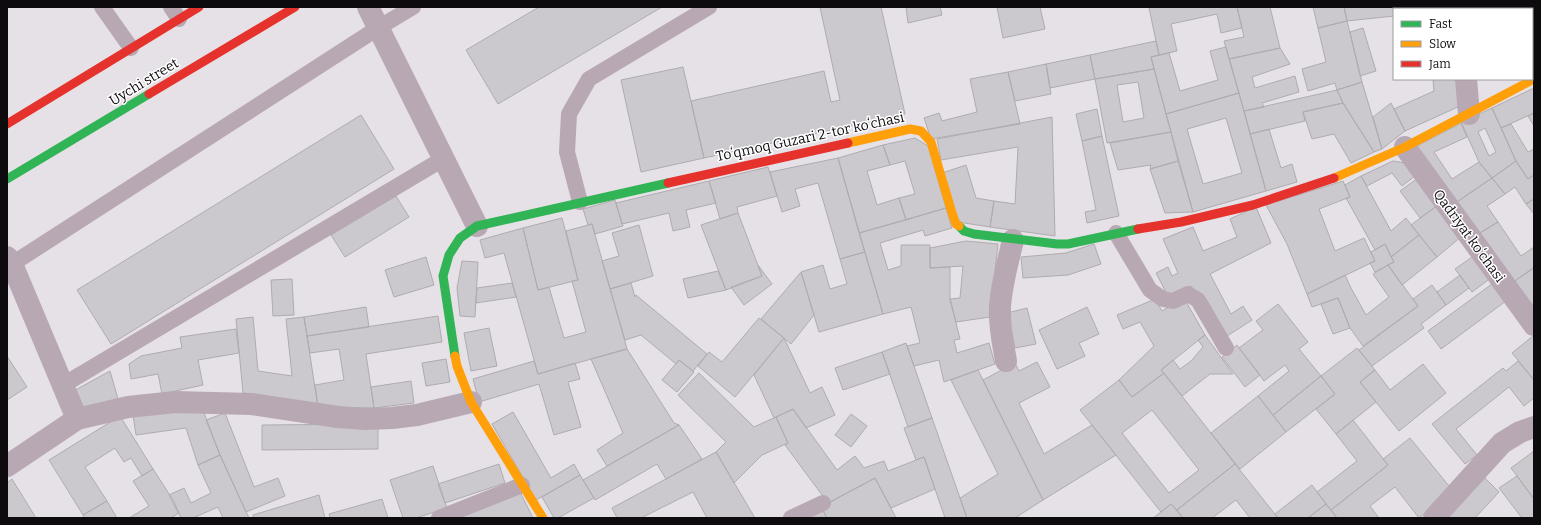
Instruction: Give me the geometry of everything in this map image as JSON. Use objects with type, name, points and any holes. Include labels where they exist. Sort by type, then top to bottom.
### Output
[{"type":"street","points":[[7,124],[131,48],[175,13],[199,7]]},
{"type":"street","name":"Uychi street","points":[[7,179],[295,7]]},
{"type":"street","points":[[368,7],[477,226],[460,238],[449,255],[443,276],[452,344],[457,366],[471,402],[543,518]]},
{"type":"street","points":[[1466,80],[1469,114]]},
{"type":"street","name":"Toʻqmoq Guzari 2-tor koʻchasi","points":[[477,226],[910,129],[921,131],[931,142],[956,224],[964,231],[1012,240],[1068,244],[1116,233],[1181,222],[1253,205],[1340,176],[1405,146],[1532,80]]},
{"type":"street","name":"Qadriyat koʻchasi","points":[[1405,146],[1534,324]]},
{"type":"street","points":[[1006,361],[1000,325],[1000,307],[1003,282],[1012,240]]},
{"type":"street","points":[[10,260],[77,419]]},
{"type":"street","points":[[7,466],[77,419],[128,407],[175,402],[252,404],[338,417],[366,419],[417,415],[471,402]]},
{"type":"street","points":[[1434,518],[1502,443],[1520,432],[1534,428]]},
{"type":"lane","points":[[102,7],[131,48]]},
{"type":"lane","points":[[10,260],[413,7]]},
{"type":"lane","points":[[580,202],[567,152],[569,114],[589,79],[709,7]]},
{"type":"lane","points":[[63,385],[443,159]]},
{"type":"lane","points":[[1116,233],[1150,290],[1163,299],[1173,301],[1188,294],[1193,296],[1198,300],[1226,348]]},
{"type":"lane","points":[[439,518],[522,485]]},
{"type":"lane","points":[[791,518],[823,503]]},
{"type":"building","points":[[539,7],[662,7],[498,104],[466,50]]},
{"type":"building","points":[[820,7],[881,7],[905,114],[704,158],[691,101],[824,71],[831,102],[840,100]]},
{"type":"building","points":[[906,7],[940,7],[942,15],[908,23]]},
{"type":"building","points":[[997,7],[1040,7],[1045,29],[1003,38]]},
{"type":"building","points":[[1237,7],[1242,28],[1221,33],[1217,14],[1171,24],[1177,51],[1159,55],[1149,8]]},
{"type":"building","points":[[1237,7],[1270,7],[1280,48],[1229,59],[1224,41],[1244,37]]},
{"type":"building","points":[[1313,7],[1344,7],[1347,21],[1318,28]]},
{"type":"building","points":[[1344,7],[1448,8],[1393,8],[1393,16],[1347,21]]},
{"type":"building","points":[[1487,7],[1488,8],[1468,8]]},
{"type":"building","points":[[1347,21],[1362,82],[1337,90],[1335,83],[1308,91],[1302,69],[1326,62],[1318,28]]},
{"type":"building","points":[[1363,28],[1376,71],[1360,76],[1350,32]]},
{"type":"building","points":[[1534,37],[1534,59],[1533,58]]},
{"type":"building","points":[[1156,41],[1159,55],[1151,57],[1154,69],[1095,79],[1090,55]]},
{"type":"building","points":[[1226,47],[1239,93],[1166,114],[1151,57],[1169,53],[1180,91],[1218,80],[1210,51]]},
{"type":"building","points":[[1280,48],[1290,64],[1252,77],[1255,88],[1295,76],[1299,92],[1262,103],[1264,107],[1244,111],[1229,59]]},
{"type":"building","points":[[1090,55],[1095,79],[1050,88],[1046,64]]},
{"type":"building","points":[[1046,64],[1051,94],[1015,101],[1008,72]]},
{"type":"building","points":[[683,67],[704,158],[641,172],[621,80]]},
{"type":"building","points":[[1154,69],[1171,132],[1107,143],[1095,79]],"holes":[[[1138,82],[1144,118],[1123,122],[1117,85]]]},
{"type":"building","points":[[1008,72],[1020,124],[931,139],[924,118],[939,113],[942,121],[977,112],[970,79]]},
{"type":"building","points":[[1433,80],[1457,80],[1460,106],[1405,131],[1394,109],[1434,91]]},
{"type":"building","points":[[1362,82],[1382,149],[1374,152],[1343,103],[1337,90]]},
{"type":"building","points":[[1534,88],[1534,113],[1501,128],[1492,108]]},
{"type":"building","points":[[1337,90],[1343,103],[1303,112],[1305,121],[1250,134],[1244,111]]},
{"type":"building","points":[[1239,93],[1266,191],[1193,212],[1166,114]],"holes":[[[1226,118],[1242,173],[1203,184],[1187,129]]]},
{"type":"building","points":[[1343,103],[1374,152],[1351,163],[1334,134],[1312,139],[1303,112]]},
{"type":"building","points":[[1391,103],[1405,131],[1382,149],[1373,117]]},
{"type":"building","points":[[1492,108],[1516,161],[1492,178],[1479,162],[1461,122]],"holes":[[[1485,128],[1496,152],[1489,156],[1478,132]]]},
{"type":"building","points":[[1097,109],[1102,136],[1082,141],[1076,114]]},
{"type":"building","points":[[1534,113],[1534,126],[1528,116]]},
{"type":"building","points":[[361,115],[394,169],[111,344],[77,290]]},
{"type":"building","points":[[1052,117],[1055,236],[990,227],[994,201],[1015,204],[1018,147],[941,160],[937,139]]},
{"type":"building","points":[[1461,123],[1467,137],[1434,152],[1452,179],[1479,162],[1492,178],[1451,206],[1413,148]]},
{"type":"building","points":[[1511,124],[1528,152],[1534,149],[1534,175],[1528,179],[1516,161],[1501,128]]},
{"type":"building","points":[[1269,129],[1281,168],[1292,164],[1297,182],[1266,191],[1250,134]]},
{"type":"building","points":[[1171,132],[1178,161],[1150,169],[1151,165],[1118,170],[1110,143]]},
{"type":"building","points":[[1102,136],[1119,216],[1087,223],[1085,212],[1096,210],[1082,141]]},
{"type":"building","points":[[915,138],[928,146],[946,208],[906,220],[899,198],[915,194],[905,161],[890,165],[883,145]]},
{"type":"building","points":[[883,145],[890,165],[867,171],[877,205],[899,198],[906,220],[859,233],[838,158]]},
{"type":"building","points":[[838,158],[865,252],[840,259],[818,183],[795,189],[800,206],[782,212],[770,172]]},
{"type":"building","points":[[1178,161],[1193,212],[1165,213],[1150,169]]},
{"type":"building","points":[[1393,161],[1405,163],[1415,176],[1402,186],[1392,173],[1367,186],[1361,176]]},
{"type":"building","points":[[1516,161],[1528,179],[1534,175],[1534,199],[1526,204],[1515,187],[1505,194],[1492,178]]},
{"type":"building","points":[[966,165],[976,198],[994,201],[990,227],[958,222],[942,173]]},
{"type":"building","points":[[768,167],[777,196],[737,207],[738,213],[720,219],[709,181]]},
{"type":"building","points":[[1361,176],[1391,231],[1406,218],[1419,235],[1391,257],[1385,244],[1375,250],[1346,198],[1350,197],[1345,185]]},
{"type":"building","points":[[1418,178],[1438,205],[1420,218],[1400,191]]},
{"type":"building","points":[[1492,178],[1505,194],[1487,206],[1498,222],[1475,236],[1451,206]]},
{"type":"building","points":[[709,181],[716,203],[686,210],[690,227],[673,231],[669,213],[622,224],[616,203]]},
{"type":"building","points":[[1343,181],[1350,197],[1319,209],[1335,251],[1364,238],[1375,261],[1307,294],[1287,244],[1266,205]]},
{"type":"building","points":[[396,196],[409,217],[345,257],[331,235]]},
{"type":"building","points":[[1534,199],[1534,214],[1526,204]]},
{"type":"building","points":[[615,200],[623,226],[595,234],[592,224],[588,225],[583,209]]},
{"type":"building","points":[[1438,205],[1462,236],[1437,257],[1411,225]]},
{"type":"building","points":[[1256,207],[1271,243],[1210,274],[1231,314],[1243,306],[1252,320],[1224,338],[1219,334],[1191,286],[1169,298],[1156,273],[1168,267],[1172,276],[1178,273],[1163,239],[1193,227],[1203,251],[1237,237],[1230,219]]},
{"type":"building","points":[[946,208],[952,228],[925,236],[923,230],[880,243],[888,270],[901,266],[901,245],[930,245],[930,268],[950,267],[950,299],[960,339],[954,340],[957,353],[989,343],[995,364],[944,382],[939,360],[914,366],[907,346],[920,343],[911,307],[883,314],[859,233]]},
{"type":"building","points":[[738,213],[762,276],[726,290],[701,225]]},
{"type":"building","points":[[562,218],[578,280],[538,290],[523,228]]},
{"type":"building","points":[[1498,222],[1521,256],[1534,247],[1534,268],[1512,283],[1475,236]]},
{"type":"building","points":[[592,224],[627,349],[538,374],[504,253],[485,258],[480,240],[523,228],[538,290],[549,287],[564,338],[586,332],[572,281],[578,280],[566,231]]},
{"type":"building","points":[[639,225],[653,276],[610,289],[602,261],[619,256],[612,233]]},
{"type":"building","points":[[1419,235],[1437,257],[1402,285],[1388,265],[1394,262],[1391,257]]},
{"type":"building","points":[[966,241],[998,244],[990,317],[956,322],[950,299],[960,298],[963,266],[930,268],[930,248]]},
{"type":"building","points":[[1094,244],[1101,264],[1068,275],[1023,278],[1021,257],[1066,253]]},
{"type":"building","points":[[1385,244],[1394,262],[1375,272],[1370,263],[1375,261],[1371,252]]},
{"type":"building","points":[[865,252],[883,314],[819,332],[801,272],[823,265],[830,289],[847,284],[840,259]]},
{"type":"building","points":[[1479,252],[1496,274],[1472,292],[1455,269]]},
{"type":"building","points":[[426,257],[434,285],[394,297],[385,270]]},
{"type":"building","points":[[462,261],[478,262],[475,317],[460,316],[457,288]]},
{"type":"building","points":[[758,265],[772,284],[744,305],[731,287],[762,276]]},
{"type":"building","points":[[1388,265],[1418,306],[1363,346],[1350,328],[1338,298],[1312,307],[1307,294],[1345,275],[1366,315],[1389,297],[1373,274]]},
{"type":"building","points":[[1533,268],[1534,269],[1534,314],[1512,283]]},
{"type":"building","points":[[718,271],[726,290],[688,298],[683,279]]},
{"type":"building","points":[[801,272],[814,315],[791,344],[761,319]]},
{"type":"building","points":[[1460,275],[1469,288],[1446,305],[1437,292]]},
{"type":"building","points":[[292,279],[294,315],[273,316],[271,280]]},
{"type":"building","points":[[1496,281],[1510,298],[1441,349],[1428,331]]},
{"type":"building","points":[[512,283],[516,297],[476,303],[477,288]]},
{"type":"building","points":[[631,283],[635,297],[636,295],[707,354],[693,371],[679,360],[676,364],[641,335],[625,340],[610,289]]},
{"type":"building","points":[[1432,285],[1446,305],[1421,324],[1424,328],[1372,366],[1359,350],[1418,306],[1413,299]]},
{"type":"building","points":[[1184,298],[1205,335],[1161,370],[1164,373],[1132,397],[1119,380],[1154,346],[1140,322],[1123,329],[1117,315],[1155,299],[1162,311]]},
{"type":"building","points":[[1338,298],[1350,328],[1333,334],[1321,304]]},
{"type":"building","points":[[1278,304],[1308,342],[1299,349],[1321,376],[1273,415],[1258,396],[1289,371],[1285,365],[1264,381],[1239,348],[1263,330],[1256,321]]},
{"type":"building","points":[[366,307],[369,327],[307,336],[304,317]]},
{"type":"building","points":[[1087,307],[1099,334],[1079,343],[1085,356],[1057,369],[1039,330]]},
{"type":"building","points":[[1027,308],[1036,344],[1015,348],[1007,313]]},
{"type":"building","points":[[438,316],[442,342],[366,354],[374,408],[318,407],[315,385],[344,380],[339,349],[310,353],[307,336]]},
{"type":"building","points":[[253,317],[258,371],[292,376],[286,319],[304,317],[318,407],[243,393],[236,319]]},
{"type":"building","points":[[759,318],[784,338],[735,397],[698,366],[709,352],[722,362]]},
{"type":"building","points":[[489,328],[497,366],[471,371],[464,333]]},
{"type":"building","points":[[236,329],[239,353],[198,360],[203,385],[162,394],[158,374],[131,379],[129,364],[141,356],[182,348],[180,337]]},
{"type":"building","points":[[1205,335],[1233,374],[1210,374],[1182,396],[1161,370],[1173,360],[1180,369],[1191,361],[1203,347],[1198,340]]},
{"type":"building","points":[[1533,336],[1534,337],[1534,380],[1512,353]]},
{"type":"building","points":[[784,338],[810,393],[822,387],[835,415],[806,428],[793,409],[774,418],[754,375]]},
{"type":"building","points":[[906,343],[932,418],[908,427],[882,352]]},
{"type":"building","points":[[1237,345],[1260,375],[1245,387],[1222,357]]},
{"type":"building","points":[[1357,348],[1375,370],[1360,382],[1376,402],[1336,434],[1316,409],[1335,394],[1321,376]]},
{"type":"building","points":[[627,349],[674,423],[679,425],[607,466],[597,450],[623,433],[591,359]]},
{"type":"building","points":[[882,352],[890,374],[843,390],[835,368]]},
{"type":"building","points":[[7,356],[27,387],[7,400]]},
{"type":"building","points":[[446,359],[450,382],[426,386],[422,363]]},
{"type":"building","points":[[679,360],[694,372],[677,392],[662,380]]},
{"type":"building","points":[[534,361],[538,374],[575,363],[580,379],[568,382],[581,427],[554,435],[539,384],[479,402],[473,379]]},
{"type":"building","points":[[1518,361],[1534,380],[1534,398],[1524,406],[1509,387],[1456,429],[1477,455],[1465,464],[1432,424],[1503,368],[1506,371]]},
{"type":"building","points":[[1037,362],[1050,387],[1019,403],[1044,454],[1092,425],[1116,455],[1043,500],[983,380],[1015,363],[1019,371]]},
{"type":"building","points":[[1423,364],[1446,393],[1399,431],[1360,382],[1375,370],[1390,390]]},
{"type":"building","points":[[978,370],[1043,500],[1015,518],[967,518],[960,498],[998,474],[951,380]]},
{"type":"building","points":[[110,371],[118,399],[79,409],[70,393]]},
{"type":"building","points":[[699,373],[754,427],[776,417],[788,443],[762,455],[734,483],[716,452],[726,442],[678,395]]},
{"type":"building","points":[[1164,373],[1235,464],[1177,510],[1171,504],[1161,512],[1080,410],[1119,380],[1132,397]],"holes":[[[1152,410],[1199,470],[1169,493],[1122,433]]]},
{"type":"building","points":[[1321,376],[1335,394],[1286,432],[1273,415]]},
{"type":"building","points":[[411,381],[414,403],[374,408],[371,387]]},
{"type":"building","points":[[1258,396],[1286,432],[1240,469],[1211,433]]},
{"type":"building","points":[[201,405],[220,455],[198,465],[186,428],[136,435],[133,415]]},
{"type":"building","points":[[793,409],[837,470],[855,456],[864,468],[884,461],[888,471],[924,457],[935,489],[891,508],[875,478],[828,503],[785,445],[788,443],[776,417]]},
{"type":"building","points":[[513,412],[551,478],[574,464],[580,475],[536,500],[492,424]]},
{"type":"building","points":[[225,413],[254,487],[278,478],[285,496],[246,512],[206,420]]},
{"type":"building","points":[[851,414],[867,426],[851,447],[835,435]]},
{"type":"building","points":[[120,416],[153,469],[142,476],[131,458],[124,462],[115,448],[85,467],[107,501],[83,515],[49,460]]},
{"type":"building","points":[[932,418],[967,518],[945,518],[924,457],[916,460],[904,428]]},
{"type":"building","points":[[1353,420],[1388,465],[1331,510],[1317,492],[1357,461],[1336,434]]},
{"type":"building","points":[[378,424],[378,449],[262,450],[262,425]]},
{"type":"building","points":[[679,425],[702,459],[666,479],[657,464],[595,500],[583,480]]},
{"type":"building","points":[[1410,438],[1453,491],[1419,518],[1395,487],[1370,506],[1379,518],[1337,518],[1331,510],[1388,465],[1383,459]]},
{"type":"building","points":[[1534,451],[1534,499],[1511,468]]},
{"type":"building","points":[[716,452],[755,518],[707,518],[693,492],[641,518],[617,518],[612,508]]},
{"type":"building","points":[[220,455],[249,518],[223,518],[218,507],[193,518],[181,518],[169,495],[184,488],[191,503],[211,493],[198,465]]},
{"type":"building","points":[[499,464],[505,483],[445,503],[438,484]]},
{"type":"building","points":[[1235,464],[1278,518],[1250,518],[1236,500],[1212,518],[1183,518],[1177,510]]},
{"type":"building","points":[[433,466],[447,508],[416,518],[403,518],[390,480]]},
{"type":"building","points":[[153,469],[173,500],[179,513],[171,518],[129,518],[149,506],[133,481]]},
{"type":"building","points":[[580,475],[594,498],[558,518],[554,518],[542,497]]},
{"type":"building","points":[[1517,476],[1534,499],[1533,518],[1522,518],[1499,488]]},
{"type":"building","points":[[875,478],[896,518],[827,518],[821,507]]},
{"type":"building","points":[[1485,478],[1499,492],[1475,518],[1446,518]]},
{"type":"building","points":[[12,479],[36,518],[7,518],[7,483]]},
{"type":"building","points":[[1312,485],[1326,504],[1308,518],[1278,518],[1275,514]]},
{"type":"building","points":[[519,490],[533,518],[452,518]]},
{"type":"building","points":[[319,495],[325,518],[253,518],[253,515]]},
{"type":"building","points":[[382,499],[388,518],[330,518],[329,514]]},
{"type":"building","points":[[107,501],[117,518],[84,518],[83,515]]},
{"type":"building","points":[[1171,504],[1183,518],[1153,518],[1161,512]]},
{"type":"building","points":[[1326,504],[1337,518],[1308,518]]},
{"type":"building","points":[[821,507],[827,518],[800,518]]},
{"type":"traffic: fast","points":[[7,179],[149,94]]},
{"type":"traffic: fast","points":[[455,356],[443,276],[449,255],[460,238],[477,226],[668,183]]},
{"type":"traffic: fast","points":[[959,226],[964,231],[974,234],[1057,244],[1068,244],[1138,229]]},
{"type":"traffic: slow","points":[[1334,178],[1405,147],[1532,80]]},
{"type":"traffic: slow","points":[[848,143],[910,129],[921,131],[931,142],[952,213],[956,224],[959,226]]},
{"type":"traffic: slow","points":[[455,356],[457,366],[471,402],[543,518]]},
{"type":"traffic: jam","points":[[7,124],[199,7]]},
{"type":"traffic: jam","points":[[149,94],[295,7]]},
{"type":"traffic: jam","points":[[668,183],[848,143]]},
{"type":"traffic: jam","points":[[1138,229],[1181,222],[1253,205],[1334,178]]}]
